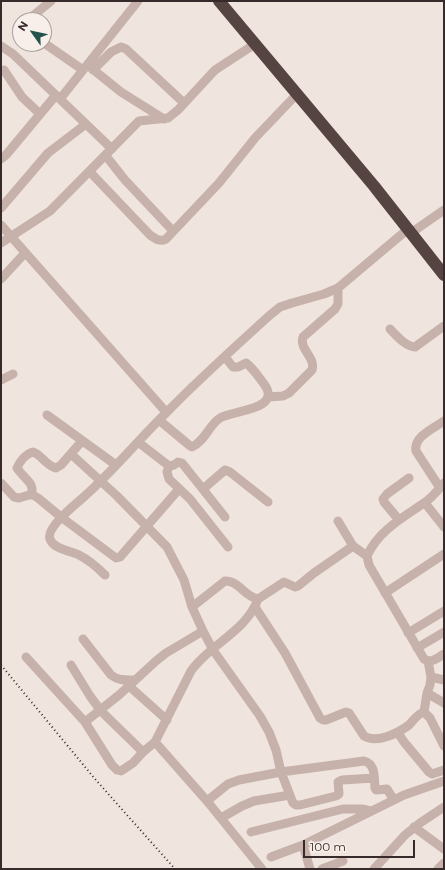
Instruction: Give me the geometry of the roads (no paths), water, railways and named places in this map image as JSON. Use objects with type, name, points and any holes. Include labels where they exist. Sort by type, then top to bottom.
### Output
[{"type":"highway","points":[[219,1],[297,94],[444,275]]},
{"type":"street","points":[[38,12],[51,1]]},
{"type":"street","points":[[88,68],[138,1]]},
{"type":"street","points":[[1,243],[50,212],[139,121],[164,119],[172,116],[215,70],[255,44]]},
{"type":"street","points":[[1,46],[16,57],[112,149]]},
{"type":"street","points":[[1,159],[40,114],[88,68],[120,47],[126,49],[184,103]]},
{"type":"street","points":[[52,48],[88,68],[121,92],[164,119]]},
{"type":"street","points":[[16,57],[3,72],[22,97],[40,114]]},
{"type":"street","points":[[90,172],[150,235],[161,241],[166,239],[219,183],[255,138],[297,94]]},
{"type":"street","points":[[1,208],[48,153],[86,124]]},
{"type":"street","points":[[106,156],[125,180],[173,231]]},
{"type":"street","points":[[105,575],[85,558],[59,548],[50,540],[50,535],[61,518],[101,482],[166,412],[280,307],[338,288],[409,231],[444,210]]},
{"type":"street","points":[[1,225],[166,412]]},
{"type":"street","points":[[1,279],[25,253]]},
{"type":"street","points":[[159,420],[192,447],[200,442],[220,418],[255,408],[268,397],[283,396],[290,393],[312,370],[313,366],[312,361],[302,345],[303,337],[338,304],[340,298],[338,288]]},
{"type":"street","points":[[390,329],[406,344],[415,347],[444,326]]},
{"type":"street","points":[[225,357],[235,368],[244,363],[247,364],[266,387],[269,393],[268,397]]},
{"type":"street","points":[[1,380],[14,374]]},
{"type":"street","points":[[47,415],[116,465]]},
{"type":"street","points":[[444,421],[417,441],[415,446],[416,451],[442,486],[424,503],[390,526],[370,548],[367,556],[369,565],[424,659],[433,661],[444,654]]},
{"type":"street","points":[[31,495],[34,489],[33,486],[17,468],[27,455],[33,452],[52,467],[56,468],[61,465],[82,441]]},
{"type":"street","points":[[138,442],[169,466]]},
{"type":"street","points":[[71,454],[167,547],[184,580],[192,607],[213,650],[260,716],[269,732],[276,750],[281,772],[293,803],[300,805],[338,795],[338,784],[342,780],[374,778]]},
{"type":"street","points":[[169,466],[178,462],[182,463],[225,517]]},
{"type":"street","points":[[169,466],[167,475],[200,510],[228,548]]},
{"type":"street","points":[[203,489],[225,470],[230,472],[268,502]]},
{"type":"street","points":[[399,520],[383,499],[387,494],[409,478]]},
{"type":"street","points":[[1,483],[14,497],[19,498],[31,495],[38,498],[61,518],[116,558],[120,557],[179,489]]},
{"type":"street","points":[[424,503],[444,527]]},
{"type":"street","points":[[338,521],[353,546],[367,556]]},
{"type":"street","points":[[26,657],[85,722],[112,765],[117,770],[121,771],[155,742],[196,664],[231,635],[251,614],[257,603],[284,582],[295,587],[298,586],[353,546]]},
{"type":"street","points":[[385,593],[444,554]]},
{"type":"street","points":[[192,607],[225,581],[232,582],[250,596],[257,603],[320,718],[323,720],[349,712],[361,732],[368,738],[372,739],[398,732],[420,713],[424,712]]},
{"type":"street","points":[[408,633],[444,610]]},
{"type":"street","points":[[85,722],[101,710],[166,653],[203,631]]},
{"type":"street","points":[[417,648],[444,632]]},
{"type":"street","points":[[83,639],[111,675],[120,680],[132,683],[167,720]]},
{"type":"street","points":[[424,712],[431,677],[428,661]]},
{"type":"street","points":[[71,665],[90,696],[101,710],[143,752]]},
{"type":"street","points":[[431,677],[444,680]]},
{"type":"street","points":[[427,693],[444,703]]},
{"type":"street","points":[[424,712],[430,718],[444,746]]},
{"type":"street","points":[[398,732],[428,772],[432,774],[444,770]]},
{"type":"street","points":[[155,742],[207,801],[262,869]]},
{"type":"street","points":[[207,801],[228,784],[239,780],[281,772],[364,761],[368,762],[372,767],[376,790],[387,789],[394,800]]},
{"type":"street","points":[[271,857],[303,845],[371,811],[424,787],[444,781],[444,784]]},
{"type":"street","points":[[221,818],[254,801],[290,795]]},
{"type":"street","points":[[374,869],[394,846],[414,827],[444,807]]},
{"type":"street","points":[[251,832],[343,809],[362,809],[371,811]]},
{"type":"street","points":[[414,827],[444,849]]},
{"type":"street","points":[[303,845],[310,869]]},
{"type":"street","points":[[322,869],[343,860]]},
{"type":"street","points":[[438,869],[444,863]]},
{"type":"railway","points":[[1,665],[95,779],[175,869]]}]
